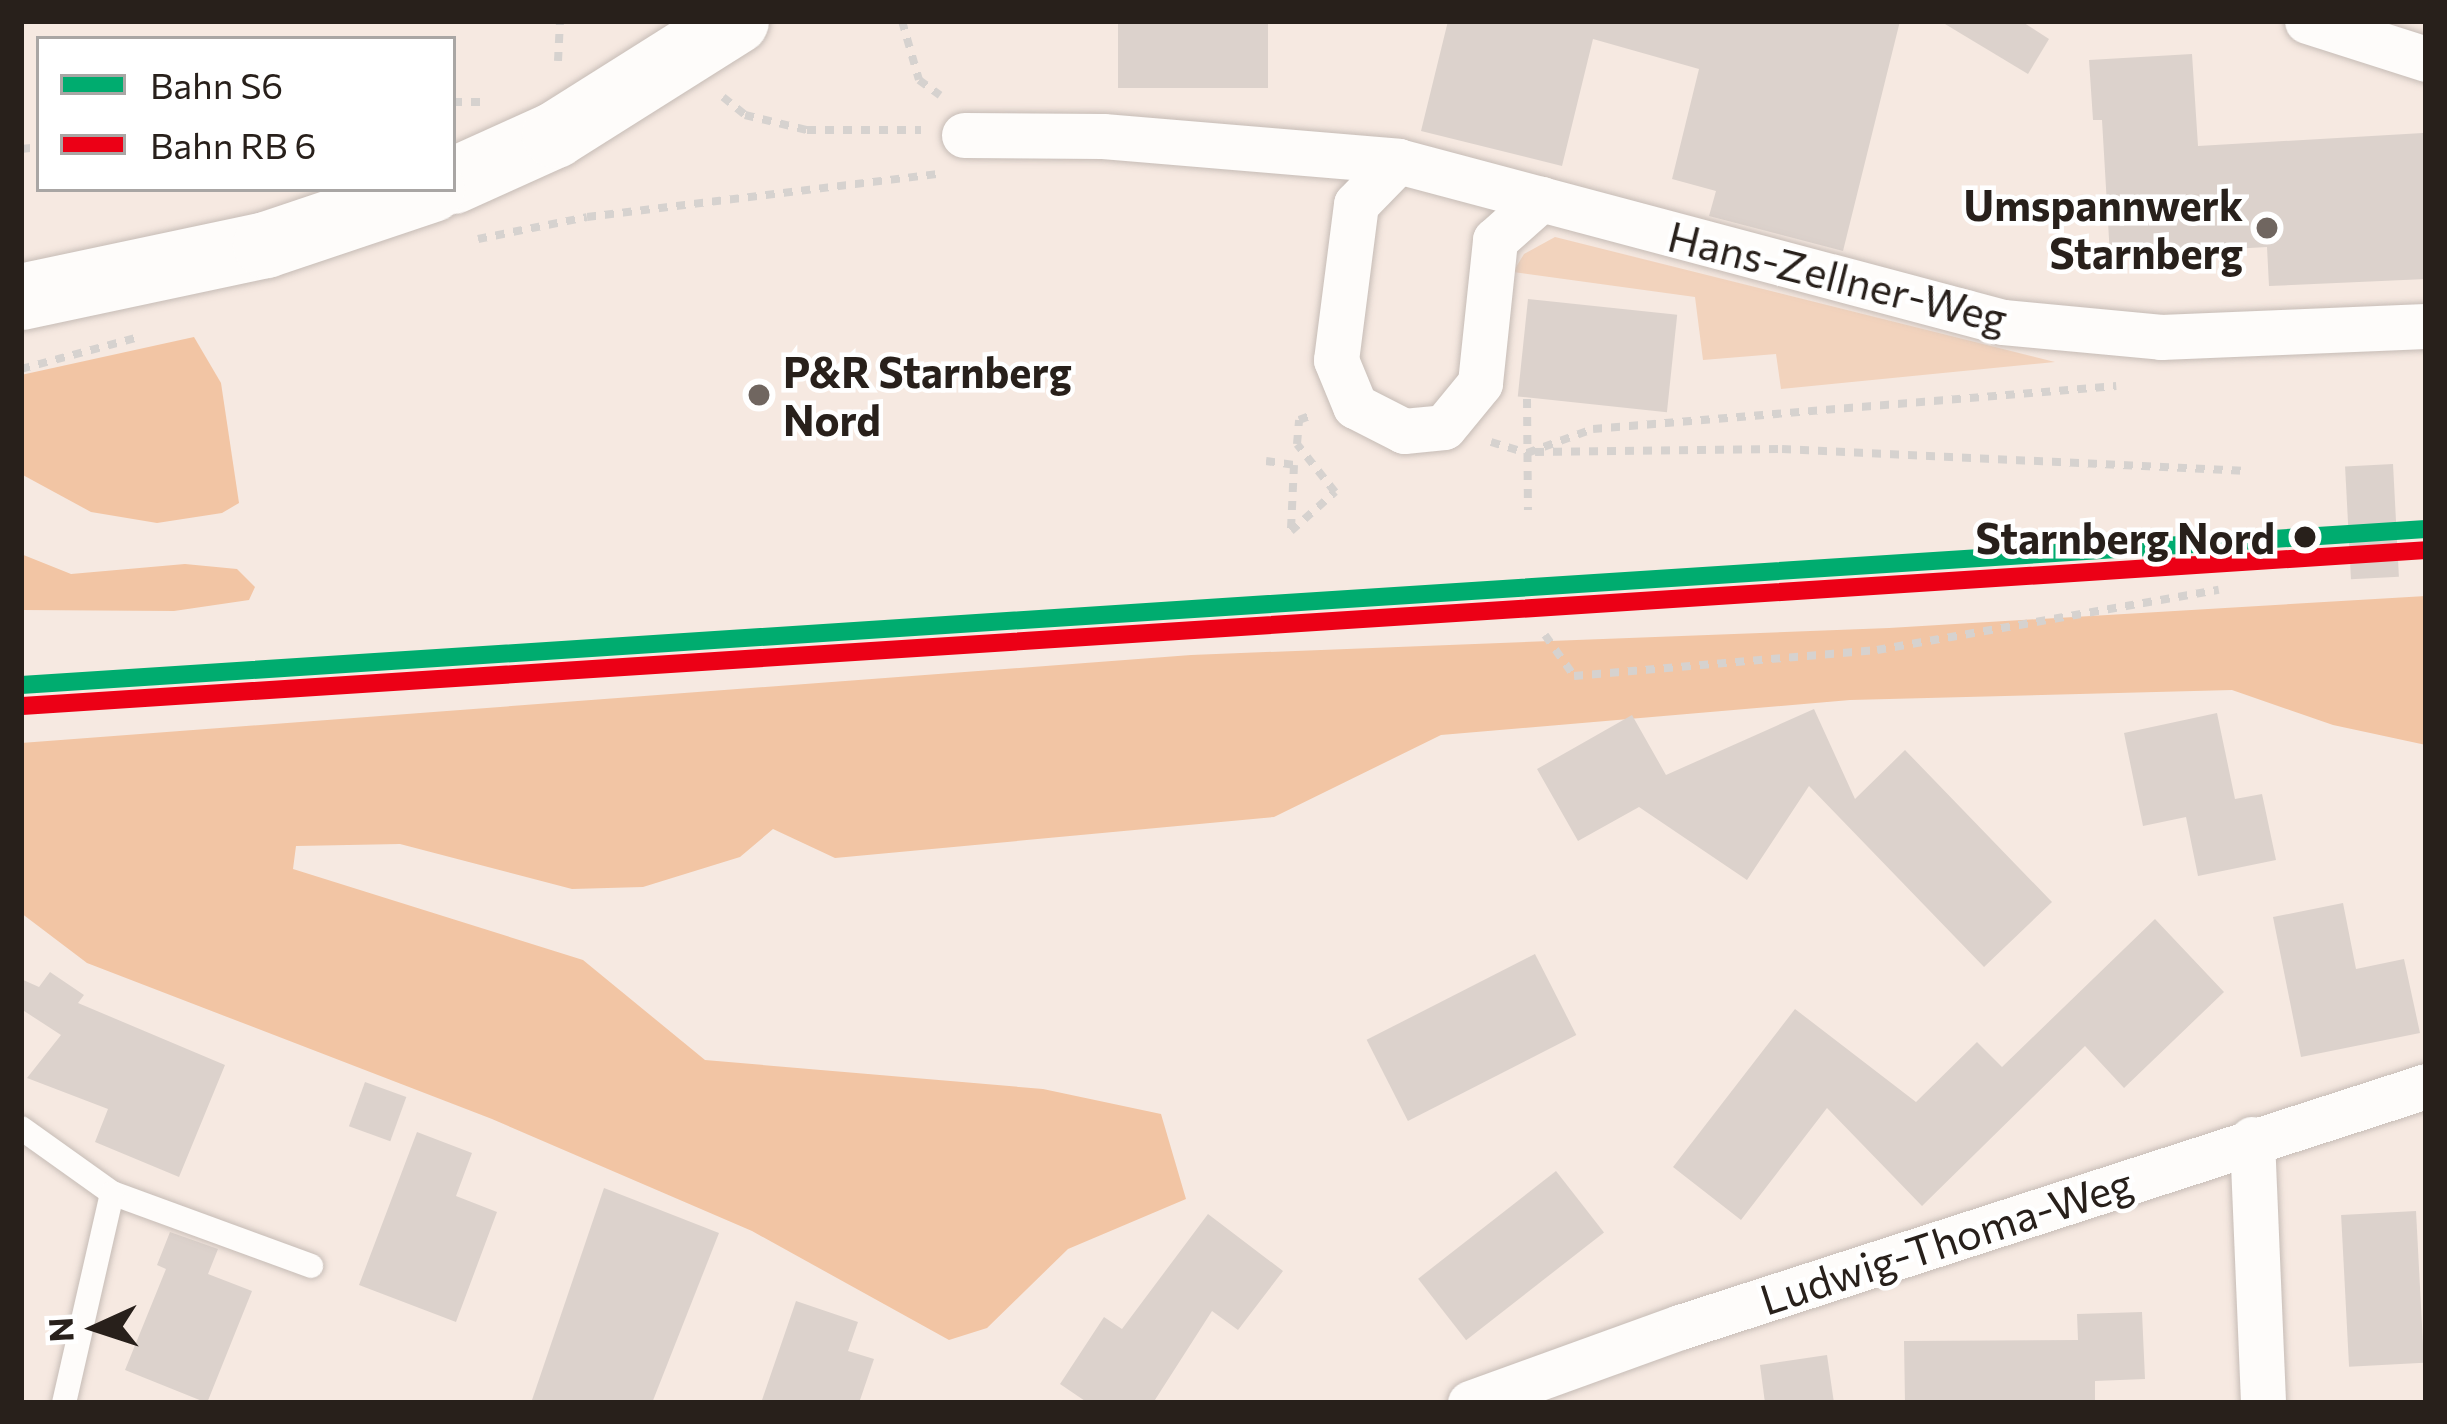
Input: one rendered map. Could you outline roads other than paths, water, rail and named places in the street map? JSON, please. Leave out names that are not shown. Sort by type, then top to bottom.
[{"type":"main road","points":[[21,297],[448,205],[736,21]]},
{"type":"street","points":[[2307,21],[2426,59]]},
{"type":"street","name":"Hans-Zellner-Weg","points":[[964,135],[1124,137],[1398,161],[2003,322],[2161,337],[2426,326]]},
{"type":"street","points":[[1398,161],[1356,204],[1336,360],[1355,406],[1404,430],[1444,427],[1480,383],[1496,240],[1541,200]]},
{"type":"street","name":"Ludwig-Thoma-Weg","points":[[1471,1403],[2252,1139],[2426,1086]]},
{"type":"street","points":[[2252,1139],[2263,1403]]},
{"type":"lane","points":[[21,1128],[112,1193],[311,1266]]},
{"type":"lane","points":[[64,1403],[112,1193]]},
{"type":"rail line","name":"S6","points":[[21,685],[2426,529]]},
{"type":"place","name":"Umspannwerk Starnberg","points":[[2267,228]]},
{"type":"place","name":"P&R Starnberg Nord","points":[[759,395]]},
{"type":"place","name":"Starnberg Nord","points":[[2305,537]]}]
